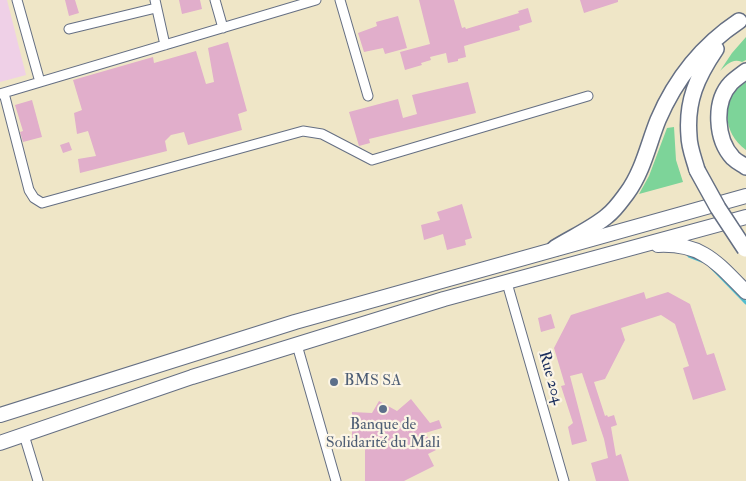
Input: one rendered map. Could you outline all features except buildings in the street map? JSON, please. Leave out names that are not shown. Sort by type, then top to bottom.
[{"type":"highway","points":[[742,17],[716,48],[702,70],[690,106],[688,137],[697,170],[718,208],[746,250]]},
{"type":"highway","points":[[555,248],[607,217],[620,202],[628,192],[643,164],[658,120],[680,79],[706,47],[742,17]]},
{"type":"highway","points":[[746,71],[730,84],[719,106],[718,122],[723,144],[734,159],[746,167]]},
{"type":"main road","points":[[0,415],[295,322],[746,196]]},
{"type":"main road","points":[[0,443],[192,377],[444,299],[746,217]]},
{"type":"main road","points":[[638,246],[673,244],[693,248],[707,255],[746,292]]},
{"type":"street","points":[[17,0],[40,82]]},
{"type":"street","points":[[215,0],[223,28]]},
{"type":"street","points":[[316,0],[2,93],[29,190],[34,198],[42,203],[303,130],[322,134],[372,160],[588,96]]},
{"type":"street","points":[[340,0],[368,96]]},
{"type":"street","points":[[70,28],[155,4],[165,45]]},
{"type":"street","name":"Rue 204","points":[[507,283],[564,481]]},
{"type":"street","points":[[297,345],[336,481]]},
{"type":"street","points":[[24,435],[38,481]]},
{"type":"shaded area","points":[[0,0],[7,0],[26,75],[0,82]]},
{"type":"green space","points":[[746,37],[746,60],[727,64],[720,71],[732,53]]},
{"type":"green space","points":[[746,82],[746,150],[732,134],[727,116],[728,106],[732,97]]},
{"type":"green space","points":[[674,127],[676,160],[683,182],[639,194],[649,176],[667,128]]},
{"type":"waterway","points":[[689,256],[702,261]]},
{"type":"waterway","points":[[708,264],[746,303]]},
{"type":"place","name":"BMS SA","points":[[334,382]]},
{"type":"place","name":"Banque de Solidarité du Mali","points":[[383,409]]}]
